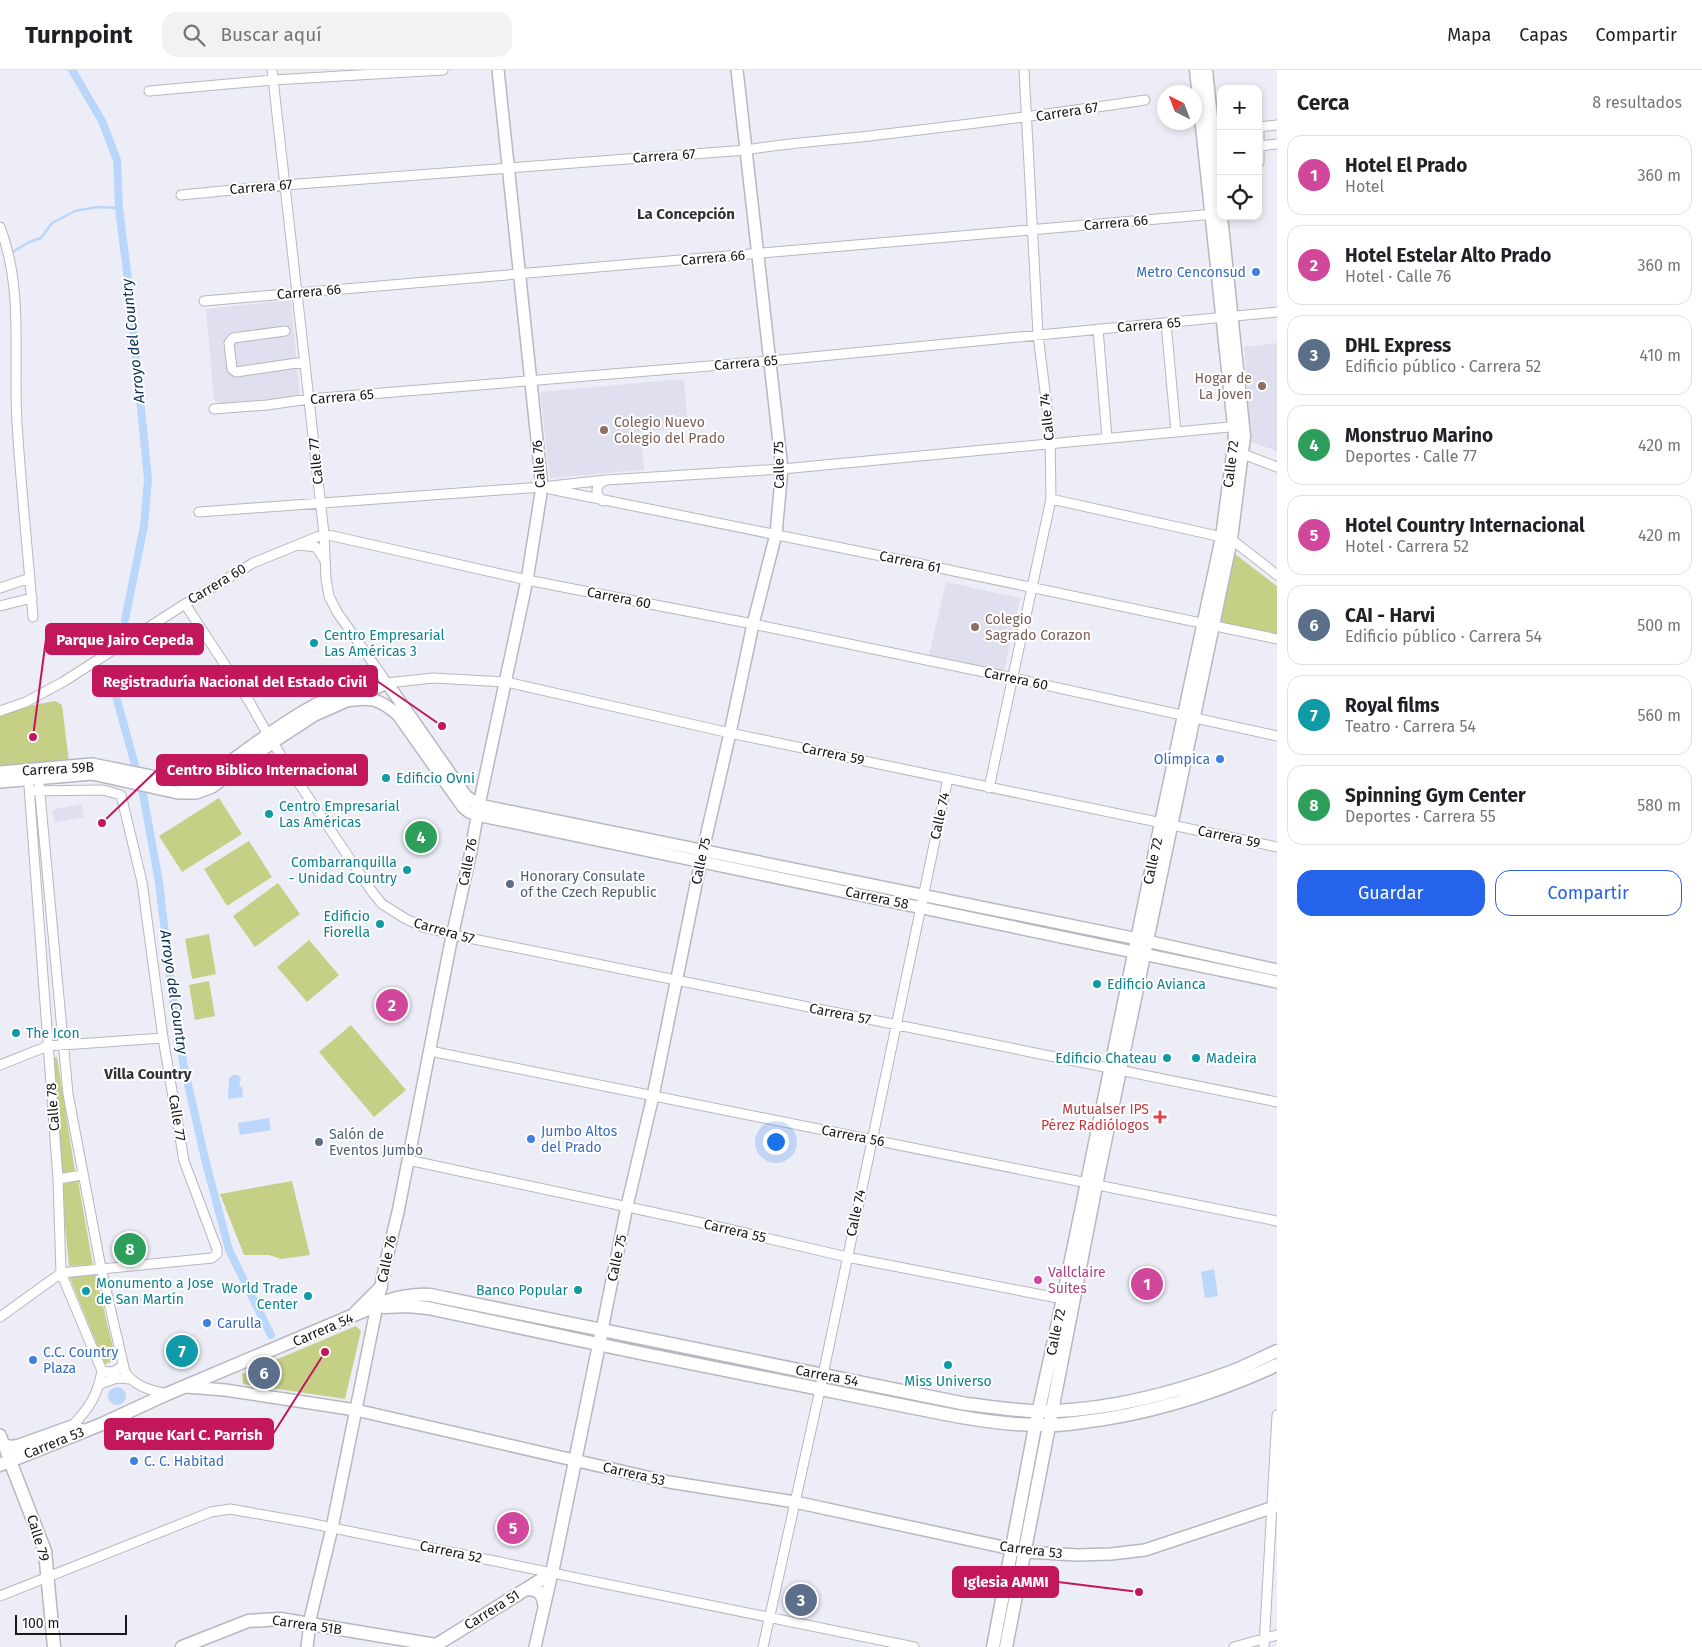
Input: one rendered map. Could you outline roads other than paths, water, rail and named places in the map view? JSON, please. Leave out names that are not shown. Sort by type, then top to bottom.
[{"type":"main road","name":"Calle 72","points":[[1196,70],[1217,207]]},
{"type":"main road","name":"Calle 72","points":[[1206,70],[1217,132]]},
{"type":"main road","name":"Calle 72","points":[[1045,1411],[1165,824],[1226,538],[1238,452],[1239,426],[1219,220]]},
{"type":"main road","name":"Calle 72","points":[[1006,1647],[1026,1552],[1045,1411],[1063,1299],[1091,1184]]},
{"type":"main road","points":[[348,1319],[381,1287]]},
{"type":"main road","name":"Carrera 54","points":[[186,1387],[399,1297],[414,1294],[430,1294],[502,1308],[937,1399],[966,1404],[1045,1411],[1137,1406],[1187,1400],[1277,1352]]},
{"type":"main road","name":"Carrera 54","points":[[376,1307],[407,1306],[428,1308],[964,1418],[1043,1425],[1096,1421],[1137,1406]]},
{"type":"main road","points":[[500,1323],[502,1308]]},
{"type":"main road","name":"Calle 75","points":[[552,1573],[602,1330]]},
{"type":"main road","points":[[718,1369],[720,1354]]},
{"type":"main road","name":"Carrera 54","points":[[1231,1378],[1277,1365]]},
{"type":"main road","name":"Carrera 53","points":[[5,1463],[186,1387]]},
{"type":"main road","points":[[935,1412],[937,1399]]},
{"type":"main road","name":"Calle 72","points":[[993,1647],[1013,1549],[1043,1425]]},
{"type":"main road","points":[[2,1440],[10,1447],[18,1446],[71,1427],[85,1430]]},
{"type":"main road","points":[[60,1441],[71,1427]]},
{"type":"main road","name":"Calle 79","points":[[5,1463],[45,1551],[54,1647]]},
{"type":"main road","name":"Carrera 51","points":[[434,1646],[552,1573]]},
{"type":"main road","points":[[526,1589],[537,1590],[544,1598],[544,1604]]},
{"type":"main road","name":"Carrera 51B","points":[[182,1647],[248,1620],[280,1619],[411,1644],[434,1646]]},
{"type":"street","name":"Calle 77","points":[[272,70],[324,534],[324,559],[329,596],[337,612],[466,796],[478,810]]},
{"type":"street","points":[[149,91],[273,80],[443,70]]},
{"type":"street","name":"Calle 76","points":[[307,1647],[310,1624],[332,1528],[478,810],[527,580],[542,487],[498,70]]},
{"type":"street","name":"Calle 75","points":[[602,1330],[627,1206],[653,1096],[700,862],[753,624],[776,534],[782,469],[737,70]]},
{"type":"street","name":"Calle 74","points":[[989,788],[1052,499],[1050,444],[1038,334],[1025,118],[1024,70]]},
{"type":"street","name":"Carrera 67","points":[[182,195],[285,185],[746,150],[790,143],[872,136],[1025,118],[1145,100]]},
{"type":"street","points":[[1262,127],[1277,125]]},
{"type":"street","points":[[1262,146],[1277,144]]},
{"type":"street","name":"Carrera 66","points":[[204,301],[1217,214]]},
{"type":"street","points":[[0,227],[13,268],[15,288],[17,422],[33,617]]},
{"type":"street","name":"Carrera 65","points":[[214,409],[267,405],[309,399],[770,362],[1038,334],[1277,312]]},
{"type":"street","points":[[1166,323],[1176,432]]},
{"type":"street","points":[[1098,329],[1107,438]]},
{"type":"street","points":[[284,330],[232,338],[229,343],[232,369],[236,372],[304,362]]},
{"type":"street","points":[[199,512],[542,487],[606,480],[782,469],[1239,426]]},
{"type":"street","points":[[1238,452],[1277,467]]},
{"type":"street","points":[[603,500],[598,496],[596,489],[599,483],[606,480]]},
{"type":"street","name":"Carrera 61","points":[[542,487],[1277,639]]},
{"type":"street","points":[[1052,499],[1226,538],[1277,575]]},
{"type":"street","name":"Carrera 60","points":[[0,711],[26,702],[63,682],[253,563],[324,534],[527,580],[753,624],[1013,678],[1188,718],[1277,736]]},
{"type":"street","points":[[292,546],[302,545],[316,548],[324,559]]},
{"type":"street","points":[[0,588],[30,578]]},
{"type":"street","points":[[0,606],[32,598]]},
{"type":"street","name":"Carrera 57","points":[[185,604],[250,703],[270,739],[364,881],[382,904],[423,927],[453,935],[1277,1102]]},
{"type":"street","name":"Carrera 59","points":[[387,683],[433,678],[506,682],[730,733],[1277,847]]},
{"type":"street","name":"Carrera 59B","points":[[0,782],[34,780],[92,764],[151,782],[196,782],[315,715],[387,683]]},
{"type":"street","name":"Carrera 59B","points":[[270,739],[314,705],[338,693],[368,685],[387,683]]},
{"type":"street","points":[[346,701],[363,698],[376,700],[386,705],[398,715],[463,807],[478,810]]},
{"type":"street","name":"Carrera 59B","points":[[0,772],[34,780]]},
{"type":"street","name":"Calle 74","points":[[763,1647],[820,1389],[948,778]]},
{"type":"street","name":"Calle 77","points":[[34,780],[103,790],[121,795],[142,882],[163,1038],[184,1161],[217,1249],[217,1254],[212,1258],[101,1268]]},
{"type":"street","name":"Calle 78","points":[[34,780],[68,1094],[82,1175],[122,1365],[130,1379]]},
{"type":"street","name":"Calle 78","points":[[34,780],[48,1046],[58,1179],[61,1273],[102,1371]]},
{"type":"street","name":"Carrera 58","points":[[478,810],[577,830],[703,850],[922,901],[1022,928],[1277,970]]},
{"type":"street","name":"Carrera 58","points":[[577,830],[700,862],[922,901],[1025,916],[1277,982]]},
{"type":"street","points":[[1022,928],[1025,916]]},
{"type":"street","points":[[0,1065],[48,1046],[163,1038]]},
{"type":"street","name":"Carrera 56","points":[[430,1051],[1277,1221]]},
{"type":"street","name":"Carrera 55","points":[[408,1160],[627,1206],[847,1257],[1063,1299]]},
{"type":"street","points":[[58,1179],[82,1175]]},
{"type":"street","points":[[0,1317],[61,1273],[101,1268]]},
{"type":"street","points":[[71,1427],[92,1402],[100,1384],[102,1371],[116,1371],[122,1365]]},
{"type":"street","points":[[100,1384],[117,1378],[130,1379],[147,1389],[168,1394]]},
{"type":"street","name":"Carrera 53","points":[[186,1387],[225,1390],[356,1410],[669,1482],[795,1502],[1026,1552],[1078,1555],[1146,1550],[1275,1506]]},
{"type":"street","points":[[1265,1642],[1275,1506],[1277,1415]]},
{"type":"street","name":"Calle 79","points":[[2,1440],[5,1463]]},
{"type":"street","name":"Carrera 52","points":[[0,1596],[211,1512],[230,1509],[332,1528],[914,1647]]},
{"type":"street","name":"Calle 75","points":[[535,1647],[552,1573]]},
{"type":"street","points":[[1234,1647],[1265,1642],[1277,1635]]},
{"type":"water","points":[[427,824],[434,835],[427,846],[422,850],[414,852],[405,840]]},
{"type":"water","points":[[233,1075],[238,1075],[241,1079],[239,1086],[242,1087],[243,1097],[228,1099],[229,1078]]},
{"type":"water","points":[[269,1118],[271,1130],[240,1135],[238,1123]]},
{"type":"water","points":[[1214,1269],[1218,1296],[1205,1298],[1201,1272]]},
{"type":"water","points":[[113,1387],[121,1387],[126,1392],[124,1403],[113,1405],[108,1400],[108,1392]]},
{"type":"waterway","name":"Arroyo del Country","points":[[72,70],[102,121],[117,160],[119,208],[148,479],[144,526],[125,620]]},
{"type":"waterway","points":[[11,253],[29,242],[41,238],[52,223],[75,211],[97,207],[119,208]]},
{"type":"waterway","name":"Arroyo del Country","points":[[112,669],[114,689],[143,794],[159,882],[172,994],[184,1067],[205,1159],[229,1250],[271,1335]]},
{"type":"place","name":"Metro Cenconsud","points":[[1256,272]]},
{"type":"place","name":"Hogar de La Joven","points":[[1262,386]]},
{"type":"place","name":"Colegio Nuevo Colegio del Prado","points":[[604,430]]},
{"type":"place","name":"Colegio Sagrado Corazon","points":[[975,627]]},
{"type":"place","name":"Centro Empresarial Las Américas 3","points":[[314,643]]},
{"type":"place","name":"Registraduría Nacional del Estado Civil","points":[[442,726]]},
{"type":"place","name":"Parque Jairo Cepeda","points":[[33,737]]},
{"type":"place","name":"Olímpica","points":[[1220,759]]},
{"type":"place","name":"Edificio Ovni","points":[[386,778]]},
{"type":"place","name":"Centro Empresarial Las Américas","points":[[269,814]]},
{"type":"place","name":"Centro Biblico Internacional","points":[[102,823]]},
{"type":"place","name":"Monstruo Marino","points":[[421,837]]},
{"type":"place","name":"Combarranquilla - Unidad Country","points":[[407,870]]},
{"type":"place","name":"Honorary Consulate of the Czech Republic","points":[[510,884]]},
{"type":"place","name":"Edificio Fiorella","points":[[380,924]]},
{"type":"place","name":"Edificio Avianca","points":[[1097,984]]},
{"type":"place","name":"Hotel Estelar Alto Prado","points":[[392,1005]]},
{"type":"place","name":"The Icon","points":[[16,1033]]},
{"type":"place","name":"Edificio Chateau","points":[[1167,1058]]},
{"type":"place","name":"Madeira","points":[[1196,1058]]},
{"type":"place","name":"Mutualser IPS Pérez Radiólogos","points":[[1160,1117]]},
{"type":"place","name":"Jumbo Altos del Prado","points":[[531,1139]]},
{"type":"place","name":"Salón de Eventos Jumbo","points":[[319,1142]]},
{"type":"place","name":"Spinning Gym Center","points":[[130,1249]]},
{"type":"place","name":"Vallclaire Suites","points":[[1038,1280]]},
{"type":"place","name":"Hotel El Prado","points":[[1147,1284]]},
{"type":"place","name":"Banco Popular","points":[[578,1290]]},
{"type":"place","name":"Monumento a Jose de San Martín","points":[[86,1291]]},
{"type":"place","name":"World Trade Center","points":[[308,1296]]},
{"type":"place","name":"Carulla","points":[[207,1323]]},
{"type":"place","name":"Royal films","points":[[182,1351]]},
{"type":"place","name":"Parque Karl C. Parrish","points":[[325,1352]]},
{"type":"place","name":"C.C. Country Plaza","points":[[33,1360]]},
{"type":"place","name":"Miss Universo","points":[[948,1365]]},
{"type":"place","name":"CAI - Harvi","points":[[264,1373]]},
{"type":"place","name":"C. C. Habitad","points":[[134,1461]]},
{"type":"place","name":"Hotel Country Internacional","points":[[513,1528]]},
{"type":"place","name":"Iglesia AMMI","points":[[1139,1592]]},
{"type":"place","name":"DHL Express","points":[[801,1600]]},
{"type":"district","name":"La Concepción","points":[[686,214]]},
{"type":"district","name":"Villa Country","points":[[148,1074]]}]
